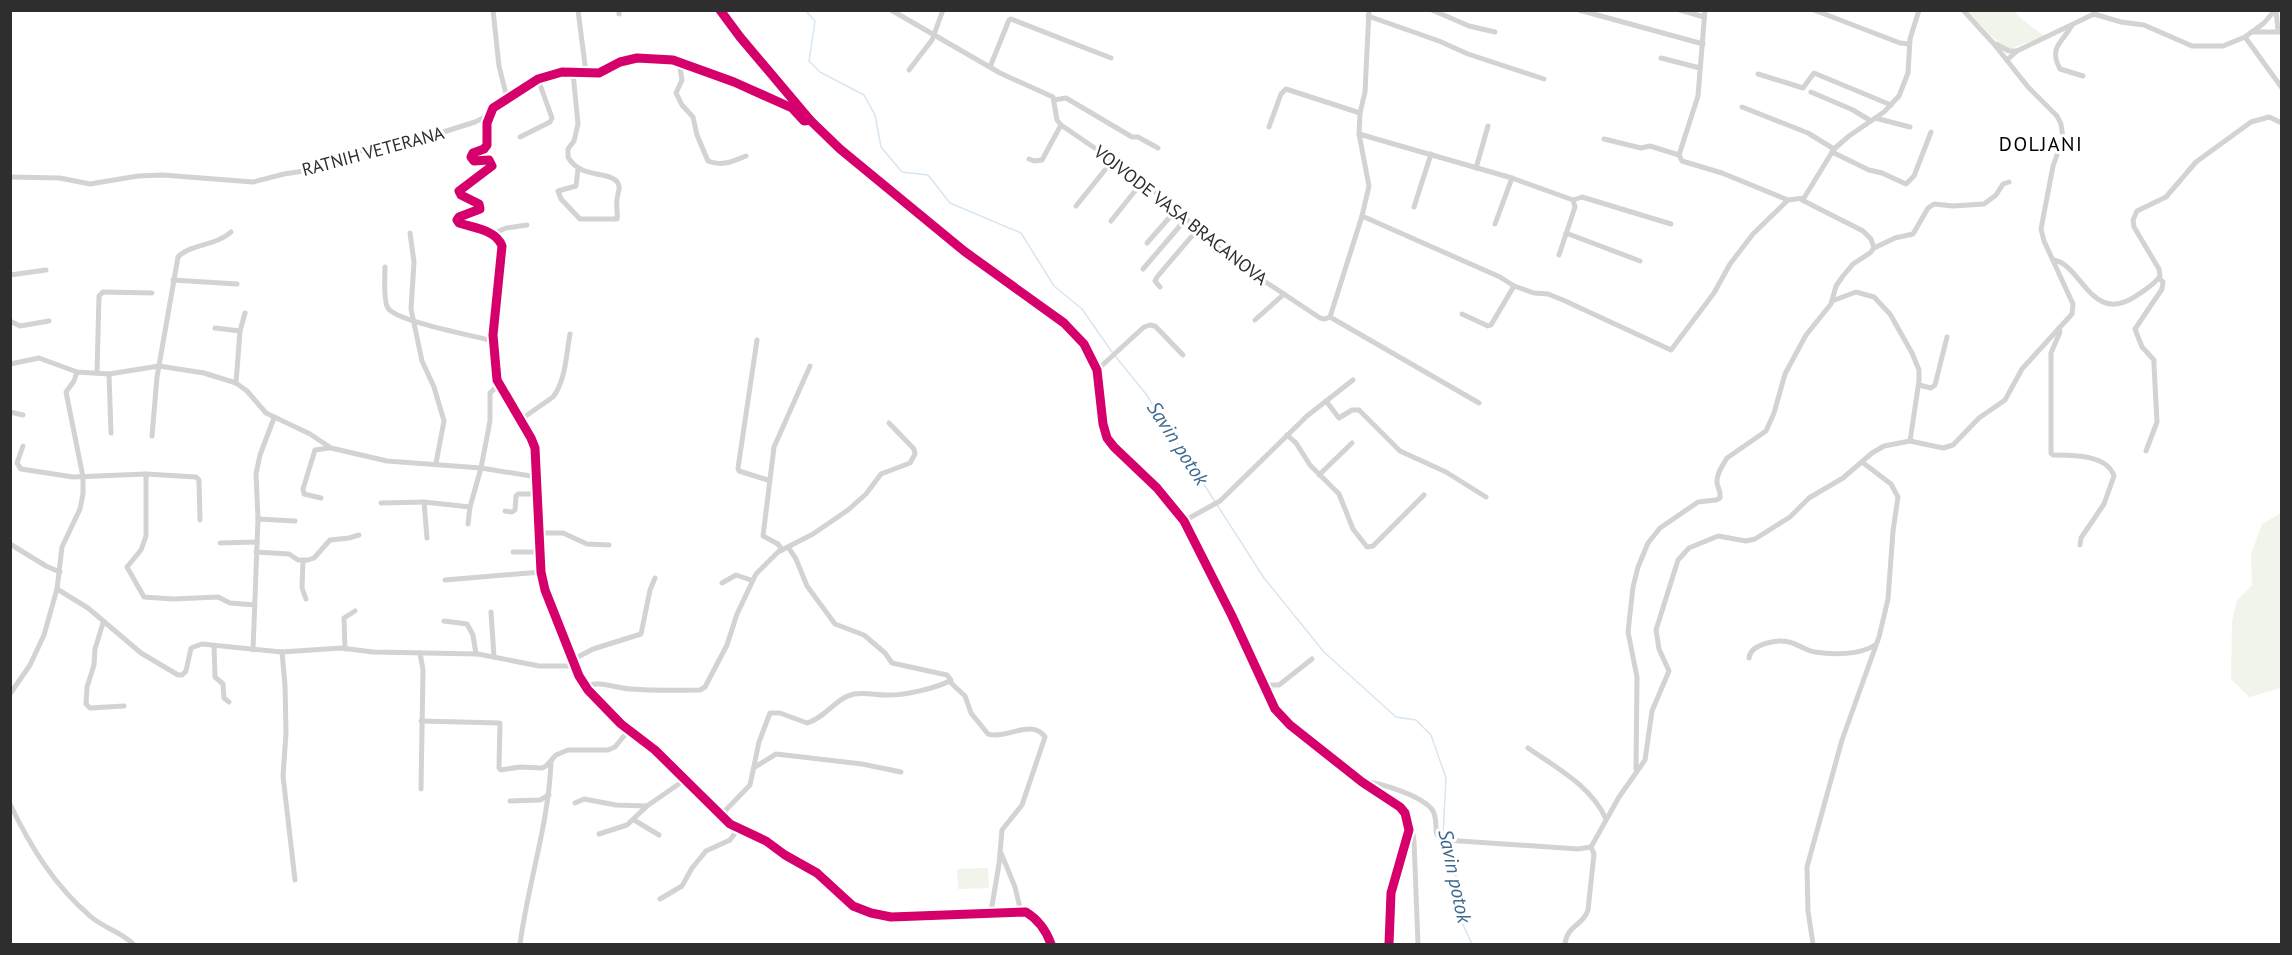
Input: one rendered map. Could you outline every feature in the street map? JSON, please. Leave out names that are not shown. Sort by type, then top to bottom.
[{"type":"street","points":[[493,10],[499,66],[507,98]]},
{"type":"street","points":[[578,10],[586,73]]},
{"type":"street","points":[[720,10],[810,120],[840,149],[964,251],[1071,328],[1088,350],[1096,370],[1107,438],[1113,447],[1157,488],[1184,521],[1232,615],[1263,685],[1282,718],[1362,782],[1403,810],[1407,817],[1409,831],[1391,893],[1389,945]]},
{"type":"street","points":[[891,10],[990,67],[1054,100],[1066,98],[1132,137],[1138,137],[1158,148]]},
{"type":"street","points":[[909,70],[933,35],[943,10]]},
{"type":"street","points":[[1432,10],[1469,26],[1495,32]]},
{"type":"street","points":[[1579,10],[1703,44]]},
{"type":"street","points":[[1680,10],[1705,14],[1698,96],[1679,155],[1682,161],[1722,173],[1788,201],[1802,200],[1863,231],[1871,239],[1874,248]]},
{"type":"street","points":[[1814,10],[1870,32],[1909,44]]},
{"type":"street","points":[[1802,200],[1833,151],[1899,96],[1910,66],[1909,44],[1918,10]]},
{"type":"street","points":[[1362,782],[1401,791],[1427,804],[1434,813],[1436,832],[1443,839],[1583,849],[1591,847],[1636,770],[1645,760],[1652,711],[1668,674],[1668,665],[1659,649],[1656,630],[1658,618],[1682,555],[1696,544],[1718,536],[1746,541],[1755,539],[1790,517],[1809,498],[1843,478],[1872,453],[1884,446],[1910,441],[1943,448],[1953,445],[1979,417],[2005,400],[2022,369],[2071,316],[2073,304],[2044,241],[2042,222],[2053,166],[2063,138],[2062,129],[2057,116],[2028,87],[1963,10]]},
{"type":"street","points":[[2007,60],[2017,51],[2090,15],[2144,25],[2182,43],[2203,47],[2223,46],[2245,37],[2276,10]]},
{"type":"street","points":[[2252,32],[2280,31],[2276,10]]},
{"type":"street","points":[[1330,317],[1362,216],[1369,181],[1359,134],[1360,113],[1365,92],[1369,13],[1468,54],[1544,80]]},
{"type":"street","points":[[990,67],[1011,19],[1112,58]]},
{"type":"street","points":[[2072,24],[2056,47],[2057,63],[2060,69],[2083,76]]},
{"type":"street","points":[[2245,37],[2282,88]]},
{"type":"street","points":[[1994,44],[2009,51],[2017,51]]},
{"type":"street","name":"RATNIH VETERANA","points":[[10,177],[60,178],[90,183],[163,175],[253,182],[310,170],[360,151],[421,139],[475,122],[490,115],[493,108],[538,79],[562,72],[599,73],[620,62],[637,58],[666,58],[679,62],[734,82],[792,108],[804,121],[810,120]]},
{"type":"street","points":[[1661,58],[1700,68]]},
{"type":"street","points":[[679,62],[682,80],[676,93],[682,105],[693,117],[697,135],[708,161],[721,164],[746,156]]},
{"type":"street","points":[[573,73],[578,123],[574,141],[567,148],[567,154],[571,163],[578,169],[616,180],[619,188],[617,219],[580,219],[566,205],[558,191],[576,186],[578,169]]},
{"type":"street","points":[[1758,74],[1803,88],[1814,73],[1891,105]]},
{"type":"street","points":[[520,137],[550,122],[552,118],[538,79]]},
{"type":"street","points":[[1269,127],[1281,94],[1286,89],[1360,113]]},
{"type":"street","points":[[1811,92],[1873,119],[1910,127]]},
{"type":"street","points":[[1029,159],[1042,160],[1061,125],[1057,120],[1054,100]]},
{"type":"street","points":[[1742,107],[1808,133],[1833,151],[1875,172],[1906,184],[1914,176],[1931,132]]},
{"type":"street","points":[[490,115],[487,123],[487,145],[484,149],[473,153],[471,157],[474,161],[490,161],[492,166],[459,190],[460,194],[479,204],[480,209],[459,217],[457,220],[459,223],[492,234],[500,241],[502,249],[493,341],[495,375],[534,443],[541,572],[545,590],[573,663],[585,686],[628,731],[655,750],[686,779],[720,816],[738,830],[766,841],[817,873],[853,906],[891,917],[1021,912],[1034,917],[1046,930],[1051,945]]},
{"type":"street","points":[[2146,451],[2157,422],[2154,360],[2142,347],[2135,329],[2162,289],[2163,282],[2134,227],[2133,220],[2137,211],[2166,197],[2196,162],[2251,122],[2269,117],[2282,123]]},
{"type":"street","name":"VOJVODE VASA BRACANOVA","points":[[1061,125],[1143,181],[1234,261],[1322,319],[1330,317],[1479,403]]},
{"type":"street","points":[[1476,168],[1488,126]]},
{"type":"street","points":[[1359,134],[1512,178],[1573,200],[1582,197],[1671,224]]},
{"type":"street","points":[[1604,139],[1641,148],[1650,146],[1679,155]]},
{"type":"street","points":[[1414,207],[1431,154]]},
{"type":"street","points":[[1076,206],[1113,160]]},
{"type":"street","points":[[1495,224],[1512,178]]},
{"type":"street","points":[[1111,220],[1143,181]]},
{"type":"street","points":[[1636,770],[1637,678],[1628,641],[1628,622],[1633,587],[1643,554],[1653,536],[1671,520],[1698,502],[1720,498],[1721,492],[1717,482],[1727,458],[1766,431],[1774,413],[1785,374],[1796,352],[1809,330],[1832,301],[1836,286],[1853,264],[1870,254],[1874,248],[1891,239],[1913,234],[1928,208],[1934,204],[1953,206],[1984,204],[1996,195],[2003,184],[2009,182]]},
{"type":"street","points":[[1559,255],[1575,207],[1573,200]]},
{"type":"street","points":[[1362,216],[1500,277],[1514,286],[1563,300],[1671,350],[1722,280],[1742,247],[1788,201]]},
{"type":"street","points":[[1147,243],[1176,210]]},
{"type":"street","points":[[1143,269],[1185,220]]},
{"type":"street","points":[[492,234],[506,228],[527,225]]},
{"type":"street","points":[[1160,287],[1155,281],[1157,277],[1197,230]]},
{"type":"street","points":[[152,436],[159,366],[178,257],[181,253],[215,243],[231,232]]},
{"type":"street","points":[[410,233],[414,262],[411,309],[422,361],[443,415],[436,463]]},
{"type":"street","points":[[1566,234],[1640,261]]},
{"type":"street","points":[[2053,260],[2061,262],[2096,296],[2115,305],[2135,297],[2159,278]]},
{"type":"street","points":[[385,267],[388,308],[401,317],[493,341]]},
{"type":"street","points":[[10,275],[46,270]]},
{"type":"street","points":[[173,280],[237,285]]},
{"type":"street","points":[[1462,314],[1488,326],[1491,325],[1514,286]]},
{"type":"street","points":[[97,373],[99,296],[103,292],[152,293]]},
{"type":"street","points":[[1832,301],[1860,292],[1874,297],[1884,305],[1912,353],[1919,370],[1919,385],[1910,441]]},
{"type":"street","points":[[1255,320],[1284,294]]},
{"type":"street","points":[[236,383],[240,331],[245,313]]},
{"type":"street","points":[[10,321],[20,326],[49,321]]},
{"type":"street","points":[[1096,370],[1144,327],[1150,325],[1155,326],[1183,355]]},
{"type":"street","points":[[2060,327],[2051,353],[2050,453],[2053,455],[2083,455],[2110,468],[2114,476],[2104,504],[2081,538],[2080,545]]},
{"type":"street","points":[[215,328],[240,331]]},
{"type":"street","points":[[520,420],[554,397],[560,388],[570,334]]},
{"type":"street","points":[[1919,385],[1931,388],[1935,385],[1947,337]]},
{"type":"street","points":[[757,340],[738,468],[739,471],[768,480]]},
{"type":"street","points":[[10,364],[39,358],[77,372],[109,374],[159,366],[204,373],[236,383],[247,391],[266,413],[310,434],[331,448]]},
{"type":"street","points":[[810,366],[774,447],[768,480],[769,495],[763,536],[785,548],[796,559],[807,586],[835,624],[864,635],[885,653],[892,663],[947,675],[951,679],[950,682],[965,696],[970,711],[988,734],[998,736],[1032,729],[1038,730],[1045,737],[1022,805],[1002,830],[991,912]]},
{"type":"street","points":[[10,694],[30,665],[44,635],[57,589],[62,548],[80,509],[83,477],[66,395],[66,390],[74,381],[77,372]]},
{"type":"street","points":[[109,374],[111,433]]},
{"type":"street","points":[[1184,521],[1220,501],[1287,435],[1353,380]]},
{"type":"street","points":[[468,524],[490,422],[489,393],[494,389],[501,389]]},
{"type":"street","points":[[1326,401],[1339,418],[1352,410],[1359,410],[1400,451],[1446,472],[1486,497]]},
{"type":"street","points":[[10,412],[23,415]]},
{"type":"street","points":[[253,650],[258,519],[256,474],[260,455],[274,418]]},
{"type":"street","points":[[585,686],[597,683],[630,689],[702,689],[708,684],[727,645],[751,580],[785,548],[813,534],[848,510],[866,494],[881,474],[909,464],[915,454],[914,449],[889,423]]},
{"type":"street","points":[[1287,435],[1319,475],[1339,494],[1356,534],[1369,548],[1424,495]]},
{"type":"street","points":[[1319,475],[1352,443]]},
{"type":"street","points":[[23,446],[17,463],[21,469],[83,477],[146,474],[198,478],[200,520]]},
{"type":"street","points":[[321,498],[304,494],[303,489],[315,450],[331,448],[408,464],[436,463],[537,477]]},
{"type":"street","points":[[1813,945],[1808,911],[1807,867],[1842,740],[1876,644],[1888,599],[1898,497],[1891,484],[1862,462]]},
{"type":"street","points":[[146,474],[146,536],[141,550],[127,567],[144,597],[173,599],[218,597],[230,603],[255,605]]},
{"type":"street","points":[[505,511],[515,510],[518,494],[538,494]]},
{"type":"street","points":[[381,503],[424,502],[470,507]]},
{"type":"street","points":[[424,502],[427,538]]},
{"type":"street","points":[[258,519],[295,521]]},
{"type":"street","points":[[540,533],[563,532],[587,544],[609,545]]},
{"type":"street","points":[[256,552],[289,554],[303,561],[314,558],[330,540],[359,535]]},
{"type":"street","points":[[220,543],[256,542]]},
{"type":"street","points":[[10,544],[60,572]]},
{"type":"street","points":[[513,552],[540,552]]},
{"type":"street","points":[[303,561],[302,588],[306,599]]},
{"type":"street","points":[[445,579],[541,572]]},
{"type":"street","points":[[722,583],[736,575],[751,580]]},
{"type":"street","points":[[57,589],[88,608],[141,653],[178,675],[182,675],[186,671],[193,646],[202,644],[282,652],[345,648],[373,652],[476,654],[539,666],[573,663],[593,649],[640,634],[655,578]]},
{"type":"street","points":[[345,648],[344,618],[355,610]]},
{"type":"street","points":[[491,612],[494,657]]},
{"type":"street","points":[[444,621],[467,624],[473,635],[476,654]]},
{"type":"street","points":[[104,623],[95,649],[86,704],[90,708],[124,705]]},
{"type":"street","points":[[1749,658],[1750,653],[1761,645],[1783,641],[1814,652],[1859,653],[1876,644]]},
{"type":"street","points":[[214,646],[216,677],[223,684],[224,698],[229,702]]},
{"type":"street","points":[[282,652],[286,733],[283,776],[295,880]]},
{"type":"street","points":[[420,653],[423,670],[421,789]]},
{"type":"street","points":[[1263,685],[1279,685],[1312,659]]},
{"type":"street","points":[[720,816],[750,785],[759,742],[770,713],[780,713],[807,723],[829,711],[838,700],[856,693],[899,695],[950,682]]},
{"type":"street","points":[[421,722],[500,723],[500,769],[542,768],[562,751],[612,749],[628,731]]},
{"type":"street","points":[[1528,748],[1566,774],[1595,798],[1606,819]]},
{"type":"street","points":[[755,767],[776,754],[862,764],[901,772]]},
{"type":"street","points":[[520,945],[540,833],[550,793],[551,761]]},
{"type":"street","points":[[599,834],[627,825],[647,806],[686,779]]},
{"type":"street","points":[[510,801],[540,800],[550,793]]},
{"type":"street","points":[[574,803],[584,799],[616,806],[647,806]]},
{"type":"street","points":[[10,804],[36,855],[57,882],[92,917],[103,926],[128,939],[133,945]]},
{"type":"street","points":[[634,820],[659,835]]},
{"type":"street","points":[[660,899],[682,886],[692,868],[706,851],[730,840],[738,830]]},
{"type":"street","points":[[1409,831],[1413,834],[1414,841],[1418,945]]},
{"type":"street","points":[[1565,945],[1567,934],[1586,916],[1588,910],[1594,854],[1591,847]]},
{"type":"street","points":[[1000,852],[1015,887],[1021,912]]},
{"type":"shaded area","points":[[1967,11],[2014,11],[2044,36],[2010,49],[1994,39]]},
{"type":"shaded area","points":[[2281,513],[2281,688],[2249,697],[2231,679],[2232,622],[2237,600],[2252,585],[2251,555],[2262,524]]},
{"type":"shaded area","points":[[988,868],[989,888],[958,889],[957,869]]},
{"type":"waterway","name":"Savin potok","points":[[805,10],[815,21],[809,61],[820,72],[864,95],[875,115],[881,147],[902,172],[928,175],[950,203],[1021,233],[1054,286],[1082,309],[1112,352]]},
{"type":"waterway","name":"Savin potok","points":[[1115,356],[1146,394],[1264,578],[1324,652],[1396,717],[1416,720],[1431,735],[1446,778],[1443,835]]},
{"type":"waterway","name":"Savin potok","points":[[1445,842],[1456,877],[1459,916],[1472,944]]},
{"type":"cycle path","points":[[720,10],[810,120],[840,149],[964,251],[1064,323],[1084,344],[1097,370],[1103,424],[1107,438],[1157,488],[1184,521],[1232,616],[1275,709],[1290,725],[1405,813],[1409,830],[1391,893],[1389,944]]},
{"type":"cycle path","points":[[810,120],[804,121],[792,108],[734,82],[673,60],[637,58],[620,62],[599,73],[562,72],[538,79],[493,108],[487,123],[487,145],[484,149],[473,153],[471,157],[474,161],[489,160],[492,166],[459,191],[461,195],[479,204],[480,209],[459,217],[457,220],[459,223],[490,233],[502,246],[493,335],[497,380],[535,448],[541,572],[545,590],[579,676],[588,690],[621,724],[655,750],[730,824],[766,841],[817,873],[853,906],[871,913],[891,917],[1026,912],[1042,926],[1051,944]]},
{"type":"district","name":"DOLJANI","points":[[2041,144]]}]
